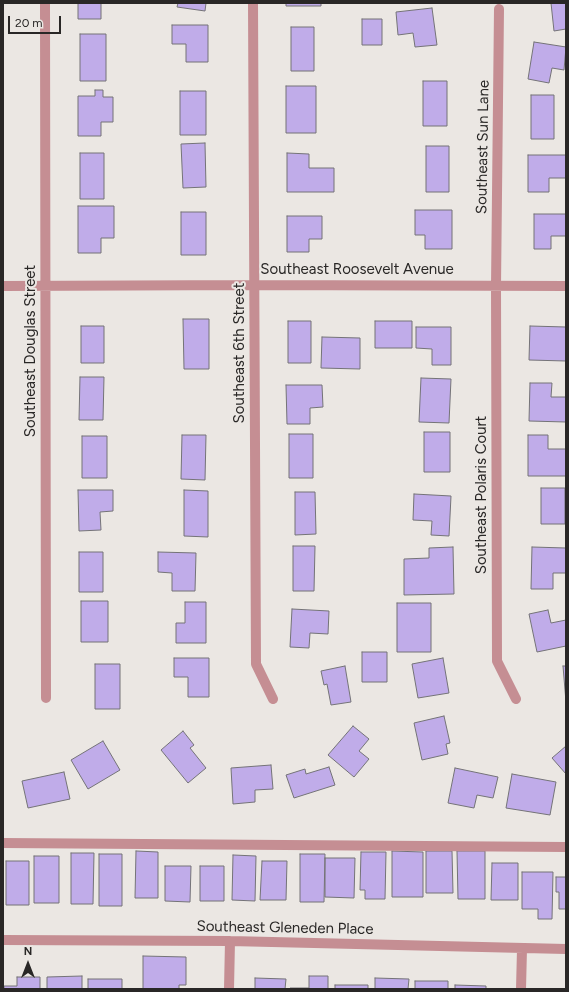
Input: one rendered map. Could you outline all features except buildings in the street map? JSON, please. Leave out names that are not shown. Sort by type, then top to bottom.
[{"type":"street","name":"Southeast Douglas Street","points":[[45,3],[46,698]]},
{"type":"street","name":"Southeast 6th Street","points":[[253,3],[256,664],[273,699]]},
{"type":"street","name":"Southeast Sun Lane","points":[[496,286],[499,8]]},
{"type":"street","name":"Southeast Roosevelt Avenue","points":[[3,286],[566,286]]},
{"type":"street","name":"Southeast Polaris Court","points":[[496,286],[498,662],[516,699]]},
{"type":"street","points":[[3,843],[566,847]]},
{"type":"street","name":"Southeast Gleneden Place","points":[[3,940],[230,941],[566,950]]},
{"type":"street","points":[[229,989],[230,941]]},
{"type":"street","points":[[521,989],[522,949]]}]
